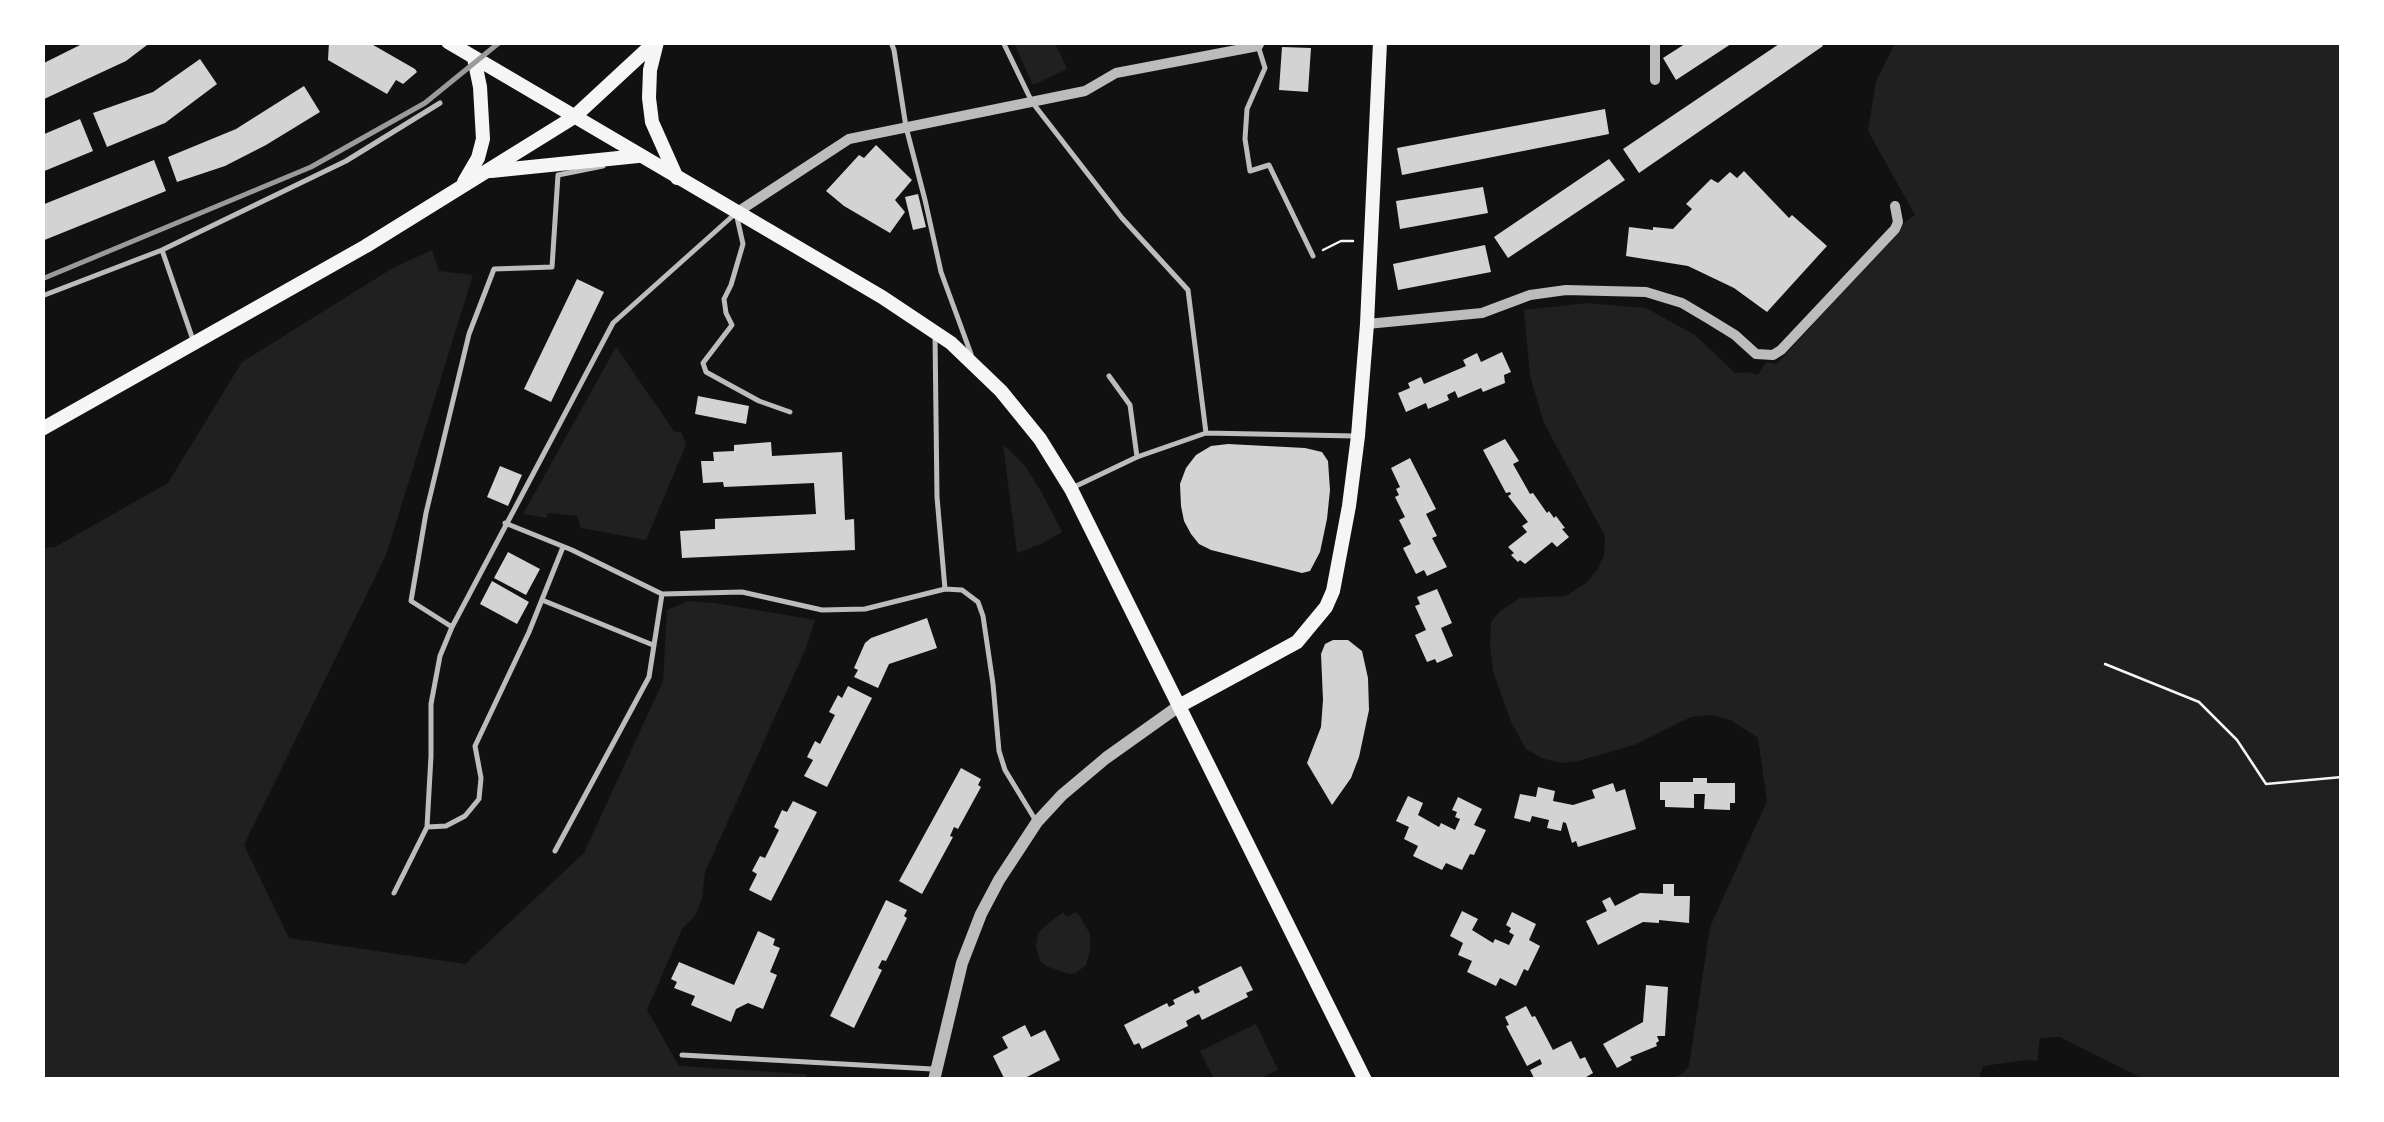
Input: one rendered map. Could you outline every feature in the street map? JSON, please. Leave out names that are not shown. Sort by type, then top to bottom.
[{"type":"main road","points":[[448,42],[882,297],[951,343],[1001,391],[1040,439],[1071,489],[1365,1080]]},
{"type":"main road","points":[[42,429],[366,246],[574,117],[656,42]]},
{"type":"main road","points":[[656,42],[648,98],[652,122],[677,178]]},
{"type":"main road","points":[[1179,706],[1297,642],[1326,607],[1338,568],[1358,436],[1367,324],[1380,42]]},
{"type":"main road","points":[[462,187],[484,139],[474,58]]},
{"type":"main road","points":[[487,171],[641,157]]},
{"type":"street","points":[[1655,42],[1655,80]]},
{"type":"street","points":[[736,214],[849,139],[1086,91],[1116,74],[1259,44]]},
{"type":"street","points":[[1367,324],[1482,312],[1530,294],[1566,290],[1646,292],[1682,303],[1734,335],[1756,354],[1773,356],[1895,229],[1898,222],[1894,206]]},
{"type":"street","points":[[934,1074],[962,962],[981,914],[1037,822],[1062,794],[1106,758],[1179,706]]},
{"type":"lane","points":[[891,42],[906,128],[941,272],[975,366]]},
{"type":"lane","points":[[1004,42],[1032,102],[1122,218],[1188,290],[1206,432]]},
{"type":"lane","points":[[1259,44],[1264,68],[1247,110],[1244,139],[1250,171],[1269,164],[1313,256]]},
{"type":"lane","points":[[42,296],[162,250],[346,160],[440,103]]},
{"type":"lane","points":[[452,627],[411,601],[426,513],[465,352],[494,269],[552,267],[558,175],[641,157]]},
{"type":"lane","points":[[736,214],[742,244],[724,299],[732,325],[703,363],[706,372],[759,401],[790,412]]},
{"type":"lane","points":[[394,893],[428,826],[431,704],[440,656],[452,627],[613,323],[736,214]]},
{"type":"lane","points":[[162,250],[194,343]]},
{"type":"lane","points":[[935,332],[937,498],[945,589]]},
{"type":"lane","points":[[1108,376],[1130,405],[1137,457]]},
{"type":"lane","points":[[1071,489],[1137,457],[1206,432],[1358,436]]},
{"type":"lane","points":[[505,523],[662,594],[742,592],[822,610],[865,609],[945,589],[962,590],[978,602],[982,616],[999,751],[1005,770],[1037,822]]},
{"type":"lane","points":[[428,826],[446,826],[465,816],[479,799],[482,778],[475,746],[562,548]]},
{"type":"lane","points":[[555,852],[649,677],[662,594]]},
{"type":"lane","points":[[542,600],[653,645]]},
{"type":"lane","points":[[682,1055],[934,1074]]},
{"type":"path","points":[[1313,256],[1341,241]]},
{"type":"path","points":[[2105,664],[2199,702],[2237,740],[2266,784],[2342,778]]},
{"type":"shaded area","points":[[1014,43],[1055,43],[1067,69],[1033,85]]},
{"type":"shaded area","points":[[1895,43],[2341,43],[2341,1079],[2144,1079],[2060,1037],[2040,1038],[2037,1061],[1983,1066],[1979,1079],[1671,1079],[1689,1066],[1710,927],[1767,801],[1758,738],[1731,720],[1711,715],[1691,717],[1634,745],[1560,763],[1526,749],[1511,722],[1493,671],[1491,622],[1520,598],[1566,596],[1586,583],[1604,555],[1605,536],[1544,423],[1530,376],[1524,310],[1587,303],[1646,308],[1695,335],[1735,373],[1758,375],[1766,362],[1777,364],[1915,215],[1868,131],[1876,81]]},
{"type":"shaded area","points":[[432,250],[439,271],[473,275],[386,555],[244,845],[289,938],[465,964],[584,853],[663,681],[667,610],[688,601],[815,620],[705,872],[695,916],[682,929],[647,1010],[679,1066],[806,1074],[808,1079],[43,1079],[43,548],[55,547],[168,483],[242,362],[393,268]]},
{"type":"shaded area","points":[[616,347],[674,431],[682,433],[686,445],[646,540],[581,528],[577,516],[548,513],[546,518],[523,514]]},
{"type":"shaded area","points":[[1003,444],[1025,466],[1062,532],[1017,553]]},
{"type":"shaded area","points":[[1063,912],[1067,917],[1075,912],[1080,916],[1090,934],[1086,965],[1076,973],[1046,966],[1036,947],[1038,934]]},
{"type":"shaded area","points":[[1256,1024],[1278,1070],[1259,1079],[1214,1079],[1200,1051]]},
{"type":"building","points":[[86,42],[151,42],[126,61],[42,100],[42,64]]},
{"type":"building","points":[[329,42],[368,42],[417,72],[403,84],[396,80],[387,94],[328,60]]},
{"type":"building","points":[[1688,42],[1734,42],[1676,80],[1663,58]]},
{"type":"building","points":[[1782,42],[1820,42],[1823,46],[1639,173],[1623,149]]},
{"type":"building","points":[[1282,47],[1311,48],[1308,92],[1279,90]]},
{"type":"building","points":[[200,59],[217,84],[165,123],[107,147],[93,113],[153,92]]},
{"type":"building","points":[[304,86],[320,112],[225,166],[177,182],[168,157],[236,129]]},
{"type":"building","points":[[1605,109],[1609,134],[1402,175],[1397,148]]},
{"type":"building","points":[[80,119],[93,151],[42,172],[42,135]]},
{"type":"building","points":[[876,145],[912,180],[895,200],[905,212],[890,233],[826,191],[859,155],[864,158]]},
{"type":"building","points":[[1609,159],[1625,180],[1508,258],[1494,237]]},
{"type":"building","points":[[154,160],[166,191],[42,241],[42,205]]},
{"type":"building","points":[[1744,171],[1789,218],[1792,215],[1827,246],[1767,312],[1734,288],[1688,266],[1626,256],[1629,227],[1673,229],[1692,209],[1686,204],[1711,179],[1718,183],[1730,172],[1737,178]]},
{"type":"building","points":[[1483,187],[1488,213],[1400,229],[1396,201]]},
{"type":"building","points":[[918,194],[926,227],[913,230],[905,197]]},
{"type":"building","points":[[1485,245],[1491,272],[1398,290],[1393,264]]},
{"type":"building","points":[[577,279],[604,292],[551,402],[524,389]]},
{"type":"building","points":[[1502,352],[1511,372],[1504,375],[1505,383],[1458,398],[1455,391],[1447,395],[1449,400],[1428,409],[1426,403],[1406,412],[1398,393],[1410,388],[1408,383],[1421,377],[1424,384],[1466,366],[1463,360],[1477,353],[1481,362]]},
{"type":"building","points":[[698,396],[749,406],[746,424],[695,414]]},
{"type":"building","points":[[1505,439],[1519,461],[1513,464],[1530,494],[1547,513],[1556,516],[1569,537],[1557,547],[1552,542],[1525,564],[1511,555],[1514,553],[1508,547],[1527,532],[1522,526],[1528,522],[1508,496],[1510,492],[1506,493],[1483,450]]},
{"type":"building","points":[[771,442],[772,456],[842,452],[845,520],[854,519],[855,550],[682,558],[680,531],[715,529],[715,519],[816,514],[814,483],[724,487],[723,482],[703,483],[701,461],[714,461],[713,452],[734,451],[734,445]]},
{"type":"building","points":[[1211,446],[1305,448],[1322,452],[1328,461],[1327,519],[1320,552],[1310,571],[1302,573],[1211,550],[1191,534],[1181,506],[1180,484],[1186,468],[1196,455]]},
{"type":"building","points":[[1410,458],[1436,509],[1426,514],[1437,536],[1432,538],[1447,567],[1427,576],[1424,570],[1416,574],[1403,548],[1411,544],[1399,520],[1405,517],[1395,497],[1400,487],[1391,468]]},
{"type":"building","points":[[500,466],[522,475],[508,506],[487,497]]},
{"type":"building","points":[[508,552],[540,569],[526,595],[494,578]]},
{"type":"building","points":[[492,581],[529,602],[517,624],[480,604]]},
{"type":"building","points":[[1437,589],[1452,623],[1441,628],[1453,656],[1437,663],[1435,659],[1427,662],[1415,635],[1426,630],[1415,606],[1420,604],[1417,597]]},
{"type":"building","points":[[927,618],[937,648],[889,664],[878,688],[854,677],[858,670],[854,668],[871,638]]},
{"type":"building","points":[[1348,640],[1362,651],[1369,710],[1351,778],[1332,805],[1307,763],[1321,727],[1321,654],[1325,644]]},
{"type":"building","points":[[848,686],[872,698],[827,787],[804,776],[813,760],[807,757],[815,741],[820,744],[835,715],[829,712]]},
{"type":"building","points":[[961,768],[981,779],[981,787],[958,829],[954,827],[950,836],[953,837],[922,894],[899,881]]},
{"type":"building","points":[[1693,778],[1707,778],[1707,783],[1735,783],[1735,803],[1730,803],[1730,810],[1704,809],[1705,794],[1694,794],[1694,808],[1665,807],[1665,800],[1660,800],[1660,782],[1693,782]]},
{"type":"building","points":[[1613,783],[1616,792],[1625,789],[1636,829],[1578,847],[1576,841],[1572,843],[1566,823],[1563,822],[1561,831],[1547,828],[1549,820],[1532,816],[1530,822],[1514,818],[1520,794],[1536,797],[1538,787],[1555,791],[1553,801],[1573,805],[1595,798],[1592,790]]},
{"type":"building","points":[[1408,796],[1423,803],[1418,815],[1439,827],[1441,823],[1455,830],[1460,819],[1452,810],[1458,797],[1482,809],[1474,825],[1486,830],[1462,870],[1446,863],[1442,870],[1413,856],[1418,846],[1404,839],[1409,827],[1396,821]]},
{"type":"building","points":[[793,801],[817,812],[771,901],[749,890],[757,874],[752,871],[760,856],[765,858],[779,830],[774,827],[782,810],[787,812]]},
{"type":"building","points":[[1663,884],[1674,884],[1674,896],[1690,896],[1689,923],[1643,922],[1598,945],[1586,921],[1607,911],[1602,901],[1610,897],[1615,906],[1640,893],[1663,894]]},
{"type":"building","points":[[886,900],[907,910],[907,918],[886,961],[882,960],[878,968],[882,970],[854,1028],[830,1016]]},
{"type":"building","points":[[1462,911],[1478,919],[1472,930],[1493,943],[1495,939],[1509,945],[1514,935],[1506,925],[1512,912],[1536,924],[1529,940],[1540,946],[1516,986],[1500,978],[1496,986],[1467,972],[1472,961],[1458,955],[1463,943],[1450,936]]},
{"type":"building","points":[[758,931],[775,939],[773,945],[780,948],[770,972],[777,975],[763,1009],[748,1003],[736,1009],[731,1022],[691,1005],[695,996],[674,988],[677,982],[671,979],[679,962],[734,985]]},
{"type":"building","points":[[1241,966],[1253,990],[1246,993],[1248,997],[1202,1020],[1199,1014],[1186,1021],[1188,1026],[1142,1049],[1139,1043],[1134,1045],[1124,1025],[1167,1003],[1169,1007],[1175,1004],[1173,1000],[1193,990],[1195,994],[1200,992],[1198,987]]},
{"type":"building","points":[[1646,985],[1668,987],[1665,1036],[1657,1036],[1657,1046],[1630,1057],[1632,1060],[1617,1068],[1603,1044],[1643,1022]]},
{"type":"building","points":[[1526,1006],[1553,1050],[1571,1041],[1593,1073],[1581,1080],[1535,1080],[1530,1070],[1542,1064],[1540,1059],[1527,1066],[1506,1026],[1509,1025],[1505,1017]]},
{"type":"building","points":[[1025,1025],[1031,1037],[1045,1030],[1060,1060],[1021,1080],[1005,1080],[993,1056],[1008,1048],[1002,1037]]},
{"type":"railway","points":[[42,279],[311,167],[425,103],[500,42]]}]
